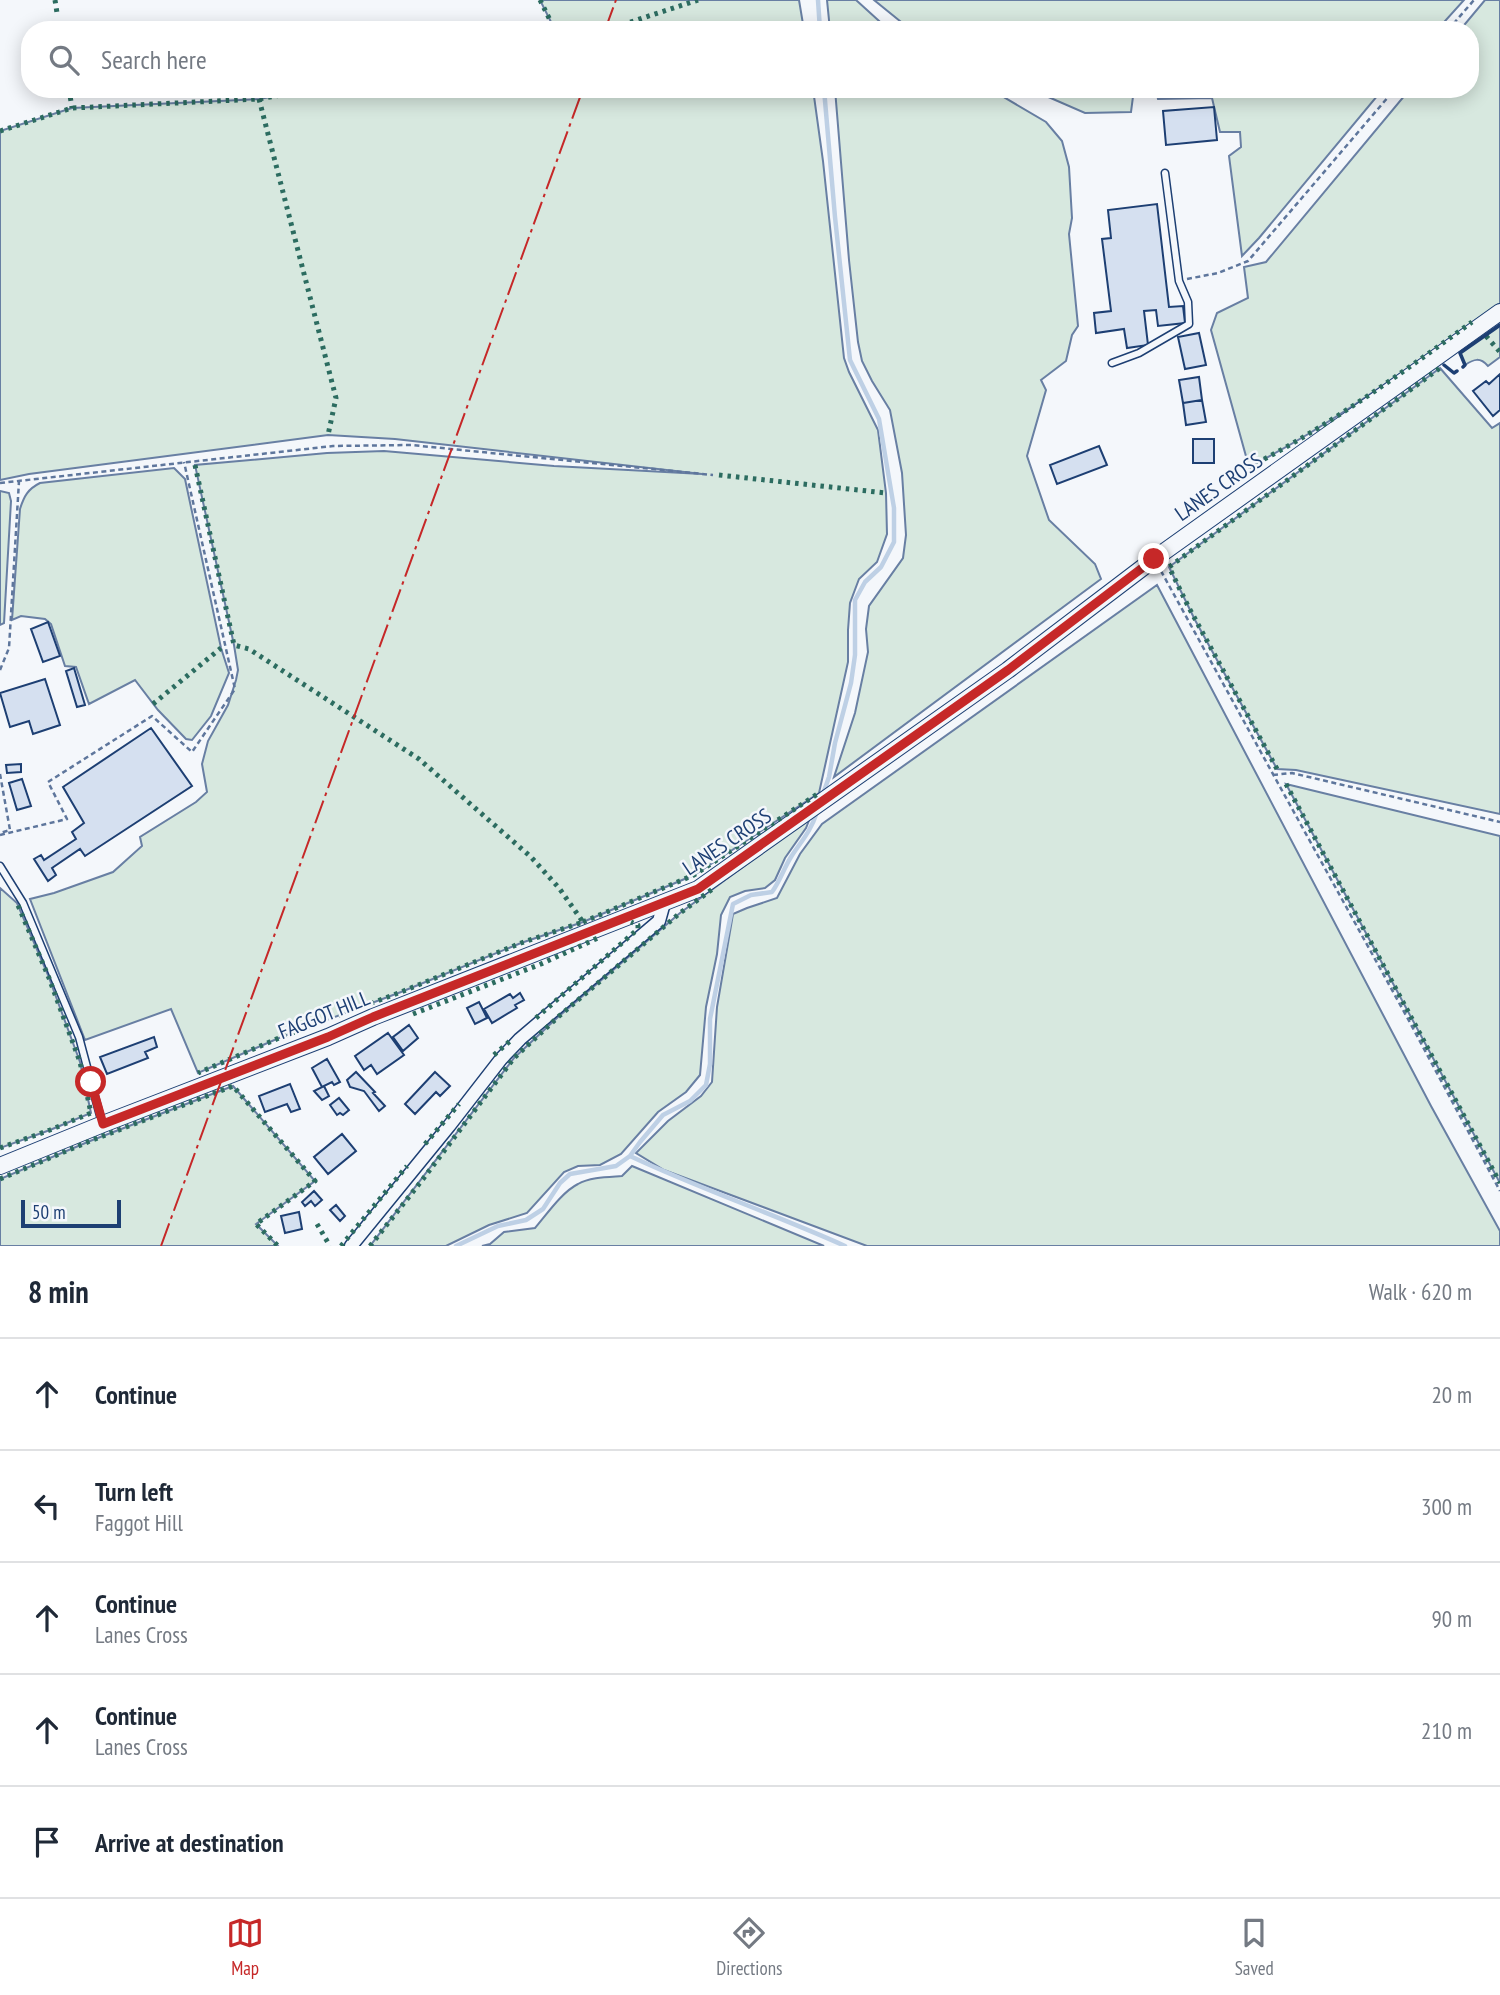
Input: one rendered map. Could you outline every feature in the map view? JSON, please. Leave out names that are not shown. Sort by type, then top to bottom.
[{"type":"street","name":"LANES CROSS","points":[[664,903],[698,889],[811,811],[1008,670],[1154,559],[1500,313]]},
{"type":"street","name":"FAGGOT HILL","points":[[0,1166],[664,903]]},
{"type":"street","points":[[351,1246],[501,1059],[520,1039],[659,921],[664,903]]},
{"type":"lane","points":[[1112,363],[1139,353],[1189,324],[1188,302],[1179,281],[1165,173]]},
{"type":"lane","points":[[0,866],[23,904],[79,1037],[103,1124]]},
{"type":"path","points":[[1456,21],[1474,0]]},
{"type":"path","points":[[1179,281],[1218,273],[1248,261],[1387,98]]},
{"type":"path","points":[[0,483],[332,446],[411,445],[713,475]]},
{"type":"path","points":[[0,834],[66,819],[48,782],[152,716],[192,752],[235,689],[184,462]]},
{"type":"path","points":[[0,670],[9,648],[19,481]]},
{"type":"path","points":[[1154,559],[1500,1191]]},
{"type":"path","points":[[1273,775],[1292,773],[1500,821]]},
{"type":"path","points":[[0,774],[10,830],[0,834]]},
{"type":"shaded area","points":[[540,0],[799,0],[802,21],[550,21]]},
{"type":"shaded area","points":[[827,0],[856,0],[879,21],[829,21]]},
{"type":"shaded area","points":[[874,0],[1464,0],[1445,21],[900,21]]},
{"type":"shaded area","points":[[1485,0],[1500,0],[1500,303],[1346,410],[1249,467],[1211,330],[1217,313],[1248,298],[1244,267],[1266,262],[1403,98],[1479,98],[1479,21],[1468,21]]},
{"type":"shaded area","points":[[814,98],[844,358],[878,430],[886,493],[887,534],[877,562],[859,579],[850,603],[848,662],[819,793],[694,875],[583,922],[521,943],[279,1038],[198,1073],[171,1009],[85,1040],[30,899],[113,872],[142,846],[140,837],[196,802],[207,792],[202,764],[208,741],[228,705],[238,670],[195,465],[327,453],[384,451],[554,466],[702,474],[395,439],[328,435],[0,480],[0,131],[72,108],[259,99]]},
{"type":"shaded area","points":[[836,98],[1005,98],[1046,122],[1062,141],[1069,167],[1072,218],[1069,234],[1078,326],[1072,335],[1066,361],[1041,380],[1046,390],[1027,456],[1049,520],[1095,564],[1101,579],[834,777],[855,713],[868,652],[866,629],[869,606],[903,558],[906,535],[902,473],[890,410],[862,361],[849,260]]},
{"type":"shaded area","points":[[1051,98],[1133,98],[1131,112],[1085,113]]},
{"type":"shaded area","points":[[1212,98],[1376,98],[1242,256],[1229,156],[1241,147],[1240,132],[1220,132]]},
{"type":"shaded area","points":[[1500,325],[1500,357],[1488,366],[1477,360],[1465,365],[1460,353]]},
{"type":"shaded area","points":[[1440,368],[1492,428],[1500,423],[1500,814],[1296,770],[1277,769],[1169,567]]},
{"type":"shaded area","points":[[174,468],[185,479],[221,648],[229,673],[211,716],[192,740],[186,739],[158,710],[135,680],[89,704],[76,667],[65,666],[51,624],[45,619],[21,616],[12,620],[20,509],[29,490],[40,483]]},
{"type":"shaded area","points":[[0,491],[9,493],[11,501],[4,623],[0,625]]},
{"type":"shaded area","points":[[1157,585],[1431,1106],[1500,1231],[1500,1246],[867,1246],[664,1170],[636,1153],[668,1121],[701,1096],[712,1082],[717,1007],[733,914],[777,898],[800,854],[822,824]]},
{"type":"shaded area","points":[[1286,784],[1500,836],[1500,1183]]},
{"type":"shaded area","points":[[810,818],[785,858],[775,880],[765,888],[730,897],[721,915],[717,954],[706,1007],[700,1075],[686,1092],[658,1112],[621,1154],[600,1165],[578,1166],[564,1172],[527,1213],[489,1225],[446,1246],[370,1246],[514,1058],[680,913]]},
{"type":"shaded area","points":[[0,888],[17,903],[48,975],[80,1062],[91,1113],[0,1148]]},
{"type":"shaded area","points":[[233,1086],[315,1181],[256,1224],[278,1246],[0,1246],[0,1179]]},
{"type":"shaded area","points":[[632,1166],[824,1246],[482,1246],[490,1244],[504,1232],[535,1228],[561,1198],[578,1184],[622,1176]]},
{"type":"building","points":[[1214,107],[1217,140],[1166,145],[1163,111]]},
{"type":"building","points":[[1157,204],[1169,307],[1183,306],[1185,323],[1158,326],[1156,310],[1144,311],[1148,345],[1127,348],[1124,329],[1096,333],[1094,313],[1111,311],[1102,239],[1111,238],[1108,210]]},
{"type":"building","points":[[1199,333],[1206,365],[1185,369],[1178,337]]},
{"type":"building","points":[[1500,374],[1500,410],[1493,416],[1473,391],[1486,381],[1489,384]]},
{"type":"building","points":[[1199,377],[1202,400],[1183,403],[1179,380]]},
{"type":"building","points":[[1202,400],[1206,422],[1186,425],[1183,403]]},
{"type":"building","points":[[1193,439],[1214,439],[1214,463],[1193,463]]},
{"type":"building","points":[[1099,446],[1107,465],[1057,484],[1050,465]]},
{"type":"building","points":[[48,622],[60,656],[43,662],[31,629]]},
{"type":"building","points":[[74,668],[85,705],[77,707],[66,671]]},
{"type":"building","points":[[45,679],[60,725],[33,734],[29,721],[10,727],[0,693]]},
{"type":"building","points":[[151,728],[192,786],[85,856],[80,849],[52,868],[56,875],[48,881],[34,859],[41,855],[44,860],[76,839],[72,832],[84,823],[63,787]]},
{"type":"building","points":[[21,764],[21,772],[7,773],[6,765]]},
{"type":"building","points":[[22,779],[31,806],[17,810],[9,783]]},
{"type":"building","points":[[520,993],[524,1000],[515,1005],[517,1008],[492,1023],[484,1009],[510,994],[513,998]]},
{"type":"building","points":[[479,1002],[487,1018],[475,1024],[467,1008]]},
{"type":"building","points":[[409,1025],[418,1038],[403,1051],[393,1037]]},
{"type":"building","points":[[388,1033],[404,1055],[377,1074],[371,1065],[364,1070],[355,1056]]},
{"type":"building","points":[[154,1037],[157,1047],[145,1052],[148,1058],[107,1074],[100,1057]]},
{"type":"building","points":[[327,1059],[340,1082],[334,1085],[332,1082],[322,1087],[312,1068]]},
{"type":"building","points":[[356,1072],[385,1106],[379,1111],[364,1091],[350,1087],[347,1080]]},
{"type":"building","points":[[435,1072],[450,1086],[440,1096],[436,1092],[415,1114],[405,1104]]},
{"type":"building","points":[[290,1084],[300,1109],[291,1112],[287,1104],[265,1112],[259,1096]]},
{"type":"building","points":[[324,1086],[329,1096],[322,1100],[314,1091]]},
{"type":"building","points":[[339,1098],[349,1110],[343,1115],[337,1115],[330,1105]]},
{"type":"building","points":[[342,1134],[356,1151],[328,1174],[314,1157]]},
{"type":"building","points":[[314,1191],[322,1200],[315,1206],[311,1201],[305,1206],[302,1202]]},
{"type":"building","points":[[336,1205],[345,1216],[340,1221],[330,1210]]},
{"type":"building","points":[[299,1212],[302,1229],[285,1233],[281,1216]]},
{"type":"waterway","points":[[818,0],[819,21]]},
{"type":"waterway","points":[[823,794],[851,683],[855,655],[855,600],[865,582],[881,567],[894,542],[894,508],[879,419],[850,360],[825,98]]},
{"type":"waterway","points":[[456,1246],[498,1226],[526,1220],[543,1209],[560,1183],[570,1174],[616,1166],[630,1156],[663,1115],[690,1101],[706,1085],[710,1064],[710,1019],[733,904],[751,895],[772,892],[809,831],[817,812]]},
{"type":"waterway","points":[[630,1156],[845,1246]]},
{"type":"hedge","points":[[55,0],[57,13]]},
{"type":"hedge","points":[[540,0],[550,21]]},
{"type":"hedge","points":[[634,21],[698,0]]},
{"type":"hedge","points":[[70,98],[72,108]]},
{"type":"hedge","points":[[0,131],[72,108],[265,98]]},
{"type":"hedge","points":[[259,99],[336,398],[328,435]]},
{"type":"hedge","points":[[1249,467],[1335,417],[1472,322]]},
{"type":"hedge","points":[[1486,336],[1500,352]]},
{"type":"hedge","points":[[1277,769],[1169,567],[1440,368]]},
{"type":"hedge","points":[[195,465],[234,645],[249,649],[419,759],[531,857],[559,888],[583,922],[521,943],[279,1038],[198,1073]]},
{"type":"hedge","points":[[719,475],[886,493]]},
{"type":"hedge","points":[[153,704],[221,648]]},
{"type":"hedge","points":[[1286,784],[1500,1183]]},
{"type":"hedge","points":[[583,922],[694,875],[819,793]]},
{"type":"hedge","points":[[370,1246],[514,1058],[680,913],[714,888]]},
{"type":"hedge","points":[[0,1148],[91,1113],[80,1062],[49,978],[17,903]]},
{"type":"hedge","points":[[536,1018],[638,929],[638,925],[631,922]]},
{"type":"hedge","points":[[413,1014],[541,964],[600,937]]},
{"type":"hedge","points":[[494,1055],[510,1041]]},
{"type":"hedge","points":[[0,1179],[233,1086],[315,1181],[256,1224],[278,1246]]},
{"type":"hedge","points":[[425,1144],[459,1104]]},
{"type":"hedge","points":[[341,1246],[407,1166]]},
{"type":"hedge","points":[[317,1224],[330,1246]]},
{"type":"wall","points":[[1463,367],[1465,365],[1460,353],[1500,325]]},
{"type":"wall","points":[[1444,365],[1454,373],[1457,371]]},
{"type":"power","points":[[608,21],[616,0]]},
{"type":"power","points":[[161,1246],[580,98]]},
{"type":"route","points":[[91,1082],[103,1124],[698,889],[1008,670],[1154,559]]}]
